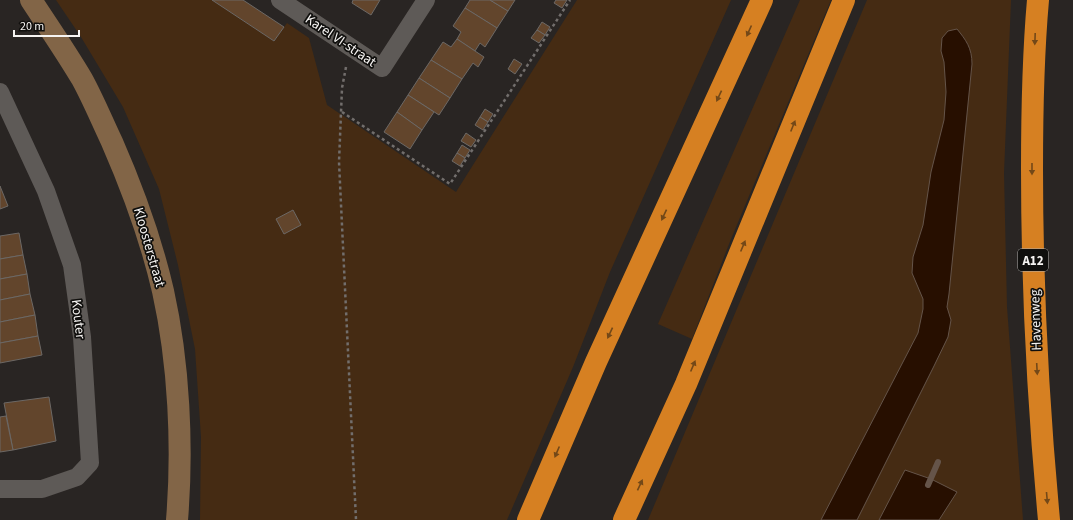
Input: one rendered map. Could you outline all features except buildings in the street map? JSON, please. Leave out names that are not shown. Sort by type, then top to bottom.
[{"type":"highway","points":[[528,520],[596,362],[762,0]]},
{"type":"highway","points":[[624,520],[686,384],[844,0]]},
{"type":"highway","name":"Havenweg","points":[[1038,0],[1035,34],[1032,130],[1032,230],[1040,430],[1049,520]]},
{"type":"main road","name":"Kloosterstraat","points":[[30,0],[82,79],[128,178],[148,234],[163,291],[177,395],[179,452],[177,520]]},
{"type":"street","name":"Karel VI-straat","points":[[280,0],[382,68],[426,0]]},
{"type":"street","name":"Kouter","points":[[0,92],[46,192],[72,265],[82,337],[90,463],[77,477],[42,490],[0,489]]},
{"type":"path","points":[[341,112],[450,184],[570,0]]},
{"type":"path","points":[[349,46],[342,88],[340,162],[356,520]]},
{"type":"shaded area","points":[[56,0],[212,0],[274,41],[287,23],[309,38],[327,105],[456,192],[577,0],[731,0],[610,272],[573,367],[507,520],[200,520],[201,437],[195,349],[178,265],[159,189],[123,107],[81,37]]},
{"type":"shaded area","points":[[800,0],[831,0],[731,239],[692,339],[658,324]]},
{"type":"shaded area","points":[[867,0],[1011,0],[1004,173],[1007,307],[1023,520],[648,520]]},
{"type":"shaded area","points":[[957,29],[968,45],[971,53],[972,64],[947,307],[951,320],[948,337],[857,520],[821,520],[918,333],[923,309],[923,299],[912,273],[913,257],[923,225],[931,172],[944,120],[946,92],[944,62],[941,51],[942,38],[948,31]]},
{"type":"shaded area","points":[[905,470],[931,479],[957,492],[939,520],[879,520]]},
{"type":"waterway","points":[[928,485],[938,462]]}]
